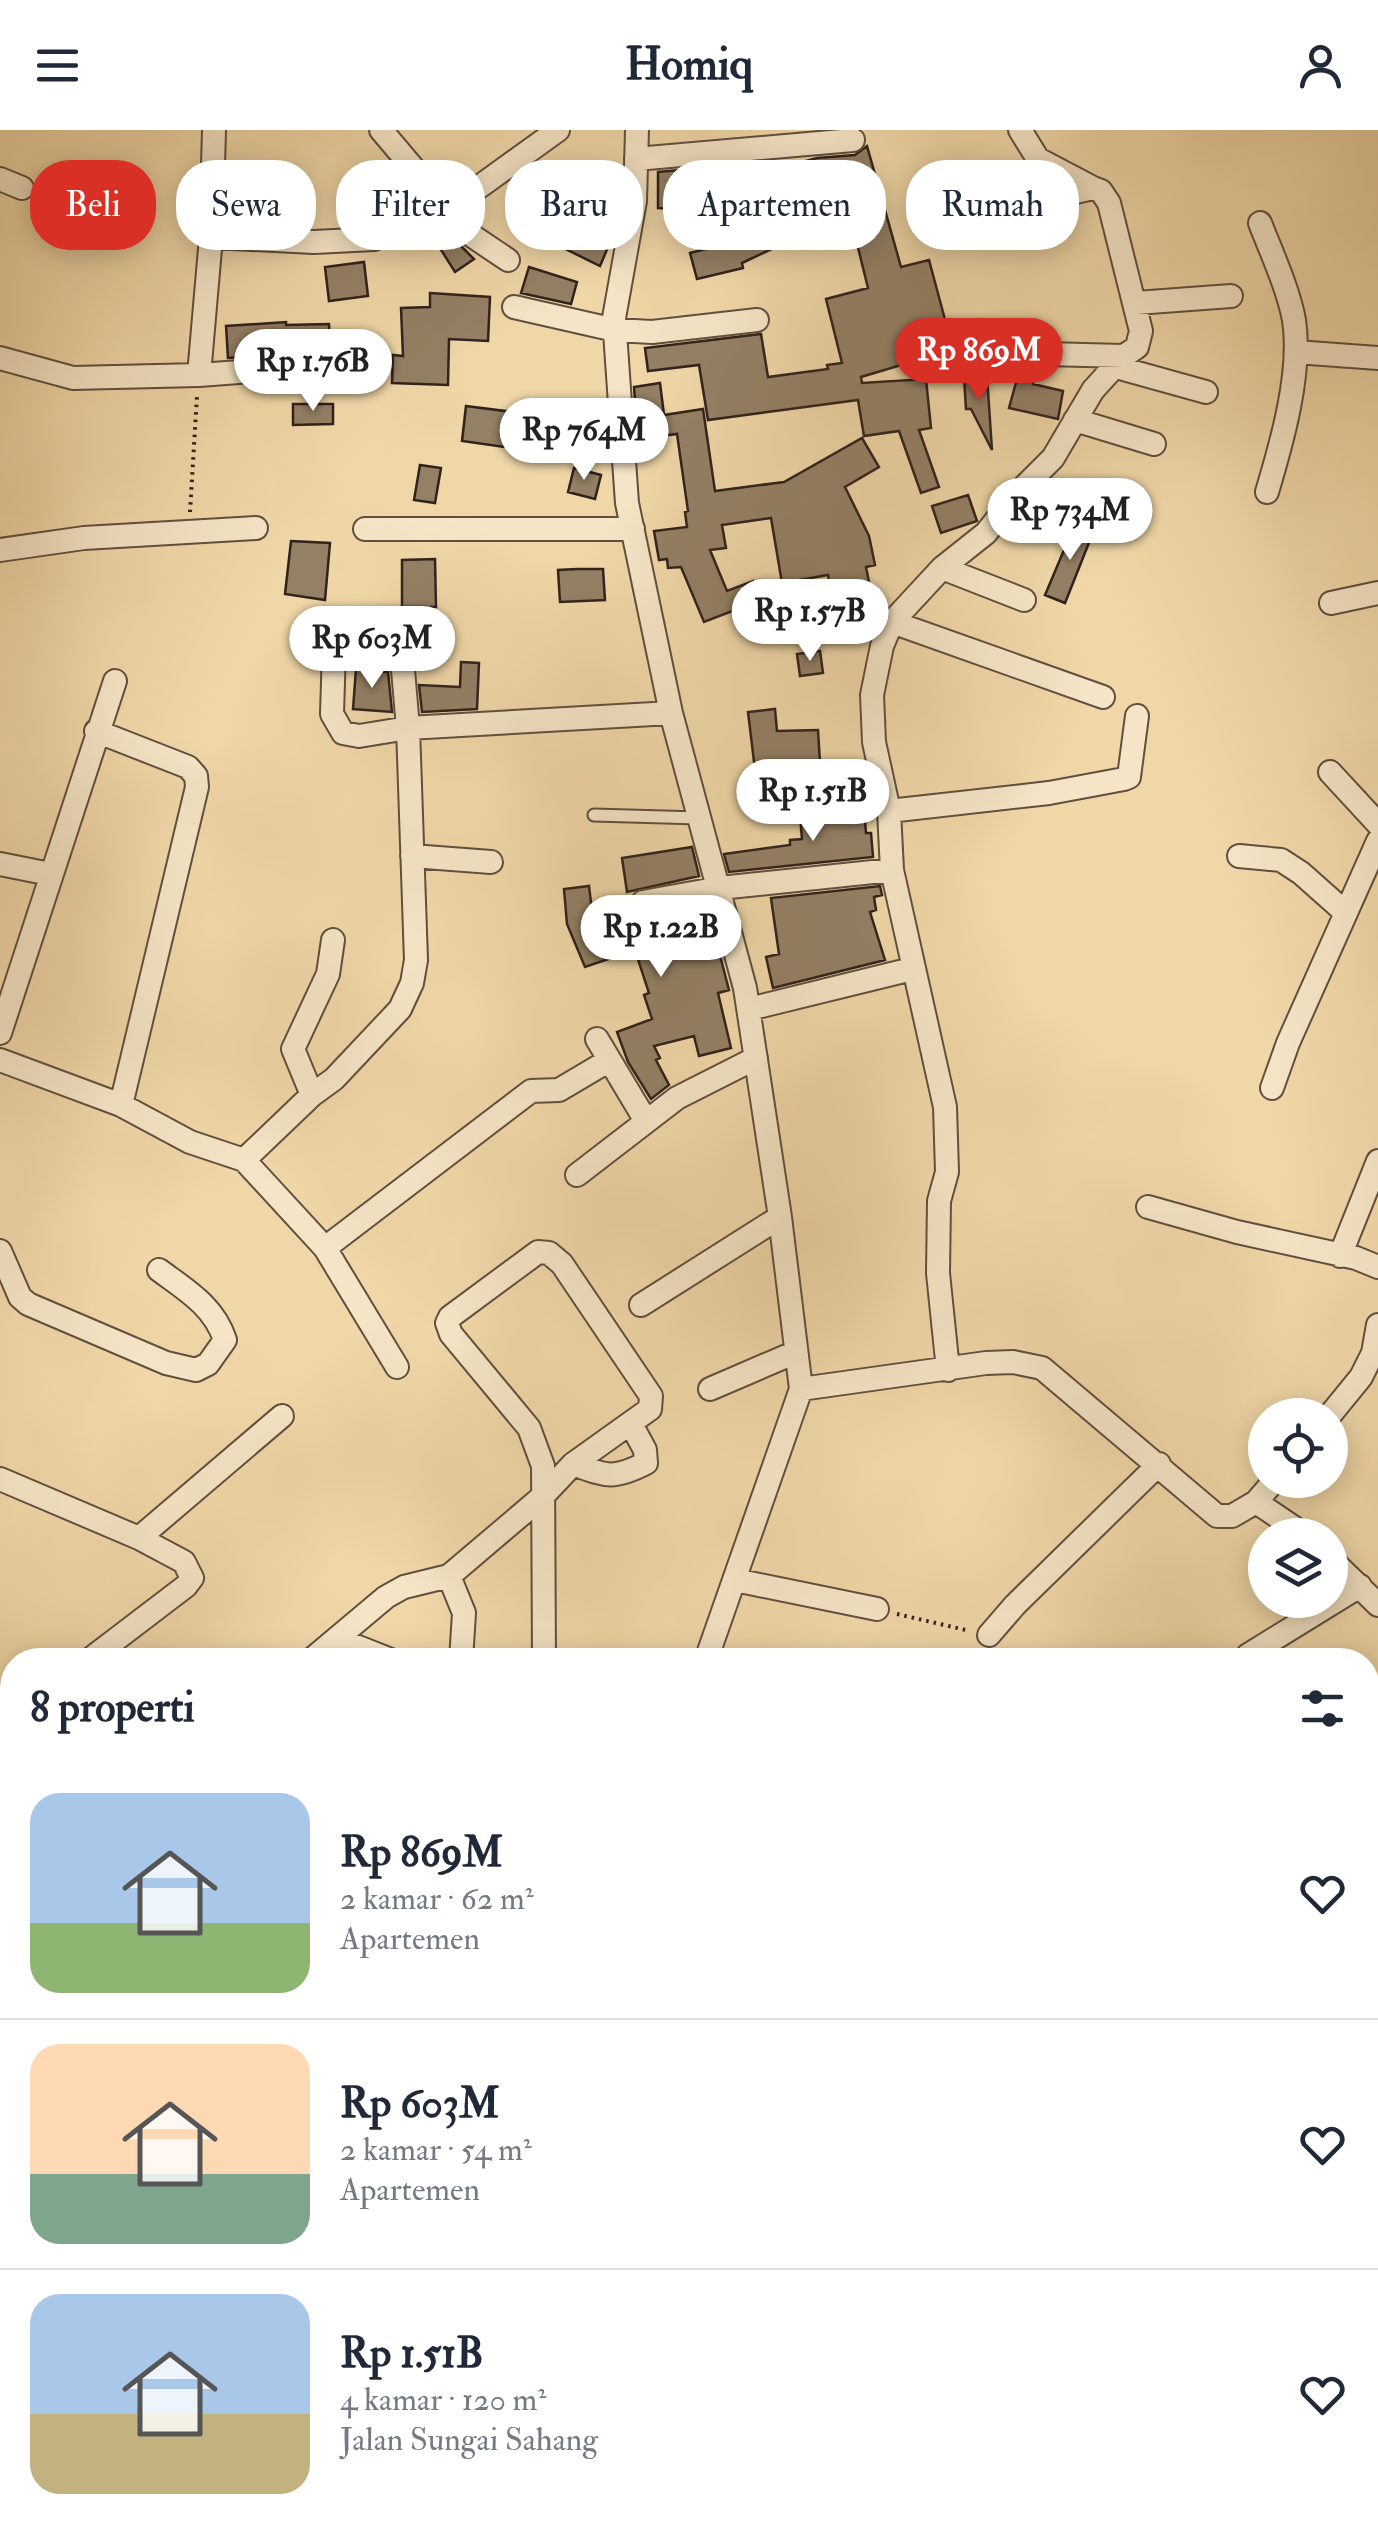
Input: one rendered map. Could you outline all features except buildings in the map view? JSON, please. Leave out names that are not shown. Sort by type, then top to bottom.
[{"type":"street","points":[[213,160],[214,130]]},
{"type":"street","points":[[381,130],[407,160]]},
{"type":"street","points":[[485,184],[558,130]]},
{"type":"street","points":[[637,130],[634,201],[614,318],[628,503],[671,713],[720,888],[748,1009],[801,1390],[710,1648]]},
{"type":"street","points":[[948,1370],[938,1273],[939,1200],[947,1172],[944,1107],[892,870],[889,811],[874,742],[872,694],[882,646],[892,622],[942,568],[986,533],[1053,458],[1094,390],[1141,340],[1136,303],[1109,203],[1101,192],[1038,159],[1020,130]]},
{"type":"street","points":[[636,158],[853,140]]},
{"type":"street","points":[[1079,191],[1093,188]]},
{"type":"street","points":[[1260,223],[1294,318],[1296,352],[1280,445],[1267,492]]},
{"type":"street","points":[[485,244],[508,260]]},
{"type":"street","points":[[199,375],[209,250]]},
{"type":"street","points":[[1136,303],[1232,296]]},
{"type":"street","points":[[514,308],[614,330],[652,332],[757,320]]},
{"type":"street","points":[[1002,352],[1120,361],[1206,392]]},
{"type":"street","points":[[1296,352],[1378,358]]},
{"type":"street","points":[[0,358],[73,378],[199,375],[279,368]]},
{"type":"street","points":[[1075,420],[1154,444]]},
{"type":"street","points":[[1017,494],[1089,512]]},
{"type":"street","points":[[0,550],[84,538],[256,528]]},
{"type":"street","points":[[366,528],[633,528]]},
{"type":"street","points":[[942,568],[1024,600]]},
{"type":"street","points":[[1331,603],[1378,593]]},
{"type":"street","points":[[892,622],[1102,697]]},
{"type":"street","points":[[244,1160],[334,1079],[400,1008],[412,982],[416,960],[408,728],[399,623]]},
{"type":"street","points":[[334,649],[332,714],[343,733],[358,736],[408,728],[671,713]]},
{"type":"street","points":[[0,1033],[115,682]]},
{"type":"street","points":[[889,811],[1049,793],[1124,779],[1130,769],[1137,716]]},
{"type":"street","points":[[96,731],[188,767],[196,776],[197,787],[122,1105]]},
{"type":"street","points":[[1330,772],[1378,824]]},
{"type":"street","points":[[1272,1088],[1288,1043],[1378,842]]},
{"type":"street","points":[[412,856],[491,862]]},
{"type":"street","points":[[1240,856],[1281,860],[1301,872],[1346,913]]},
{"type":"street","points":[[0,864],[50,874]]},
{"type":"street","points":[[643,902],[720,888],[892,870]]},
{"type":"street","points":[[312,1095],[293,1049],[328,974],[334,940]]},
{"type":"street","points":[[748,1009],[912,969]]},
{"type":"street","points":[[597,1040],[646,1121]]},
{"type":"street","points":[[578,1175],[677,1098],[756,1058]]},
{"type":"street","points":[[0,1060],[122,1105],[190,1142],[244,1160],[326,1248],[398,1367]]},
{"type":"street","points":[[326,1248],[532,1091],[558,1090],[608,1062]]},
{"type":"street","points":[[1340,1256],[1378,1162]]},
{"type":"street","points":[[1148,1207],[1378,1267]]},
{"type":"street","points":[[641,1305],[780,1218]]},
{"type":"street","points":[[0,1252],[20,1296],[28,1304],[166,1363],[196,1370],[208,1364],[225,1340],[220,1325],[210,1310],[159,1270]]},
{"type":"street","points":[[326,1648],[386,1597],[404,1587],[449,1576],[542,1497],[573,1464],[650,1409],[650,1396],[562,1264],[549,1253],[538,1252],[450,1316],[447,1324],[451,1334],[530,1428],[543,1466],[542,1497],[544,1648]]},
{"type":"street","points":[[1344,1398],[1362,1377],[1373,1353],[1378,1325]]},
{"type":"street","points":[[710,1389],[796,1352]]},
{"type":"street","points":[[801,1390],[986,1362],[1031,1364],[1042,1368],[1217,1516],[1232,1516],[1260,1498]]},
{"type":"street","points":[[139,1538],[282,1416]]},
{"type":"street","points":[[573,1464],[616,1476],[646,1463],[645,1450],[631,1424]]},
{"type":"street","points":[[990,1635],[1015,1604],[1158,1464]]},
{"type":"street","points":[[0,1478],[139,1538],[184,1562],[192,1578],[104,1648]]},
{"type":"street","points":[[1256,1502],[1280,1518]]},
{"type":"street","points":[[1348,1575],[1378,1605]]},
{"type":"street","points":[[449,1576],[464,1613],[462,1648]]},
{"type":"street","points":[[735,1580],[877,1609]]},
{"type":"street","points":[[1259,1648],[1360,1586]]},
{"type":"street","points":[[338,1639],[361,1648]]},
{"type":"lane","points":[[594,815],[700,818]]},
{"type":"path","points":[[188,531],[199,375]]},
{"type":"path","points":[[877,1609],[990,1635]]}]
